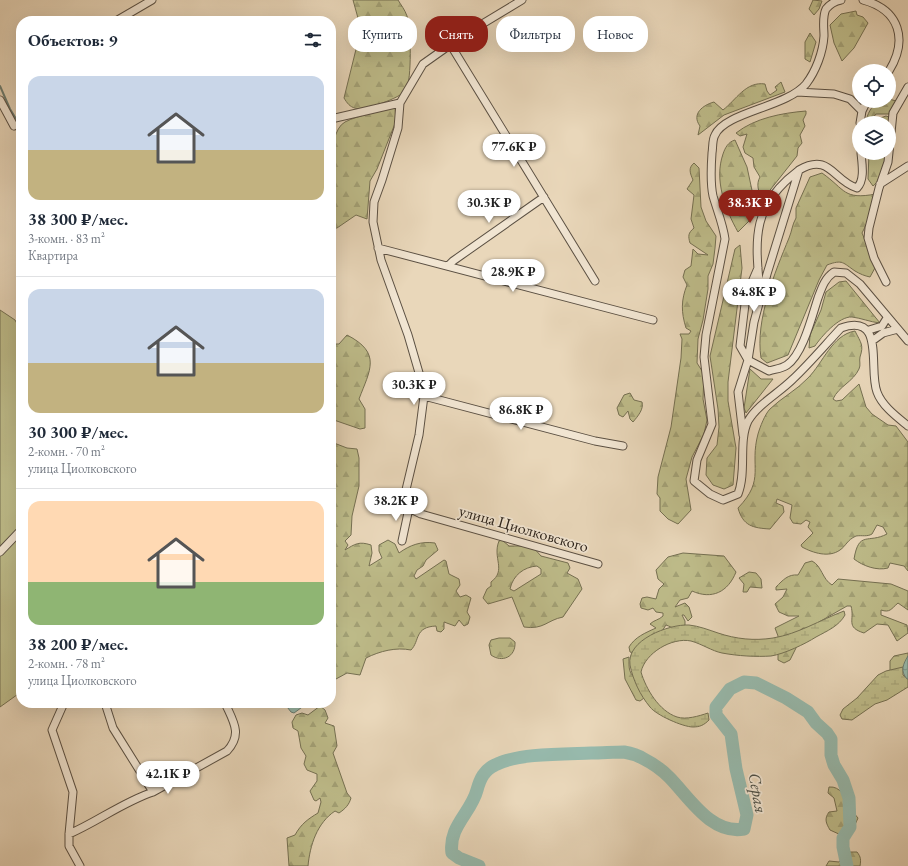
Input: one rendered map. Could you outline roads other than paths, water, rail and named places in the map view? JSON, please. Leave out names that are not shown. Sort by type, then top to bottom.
[{"type":"street","points":[[125,16],[152,0]]},
{"type":"street","points":[[488,21],[522,0]]},
{"type":"street","points":[[799,170],[774,247],[760,300],[748,360],[738,392],[744,437],[744,470],[742,484],[738,494],[723,500],[710,494],[694,481],[697,460],[712,424],[704,357],[706,336],[725,239],[724,228],[713,195],[711,174],[714,136],[721,127],[797,92],[806,84],[814,72],[823,44],[823,24],[826,10],[833,3],[842,0]]},
{"type":"street","points":[[863,0],[881,7],[899,26],[901,49],[895,64]]},
{"type":"street","points":[[402,541],[408,508],[404,498],[419,436],[424,396],[422,383],[408,335],[378,248],[373,222],[374,202],[398,128],[400,103],[423,64],[439,52]]},
{"type":"street","points":[[455,52],[595,281]]},
{"type":"street","points":[[886,282],[874,258],[868,238],[869,228],[880,184],[888,162],[893,113],[908,87]]},
{"type":"street","points":[[797,92],[834,94],[850,99],[862,111]]},
{"type":"street","points":[[0,100],[14,126]]},
{"type":"street","points":[[336,118],[400,103]]},
{"type":"street","points":[[861,116],[864,108]]},
{"type":"street","points":[[760,300],[756,255],[760,216],[769,202],[786,180],[808,165],[818,163],[836,173],[849,186],[857,188],[860,185],[862,177],[861,160]]},
{"type":"street","points":[[880,184],[908,166]]},
{"type":"street","points":[[448,266],[544,197]]},
{"type":"street","points":[[378,248],[653,320]]},
{"type":"street","points":[[758,268],[746,296],[740,346],[748,360],[769,371],[781,368],[794,359],[804,339],[822,288],[829,275],[834,272],[846,273],[860,284],[887,318],[908,341]]},
{"type":"street","points":[[869,330],[882,326],[887,318]]},
{"type":"street","points":[[744,437],[748,422],[758,408],[793,379],[842,328],[852,324],[863,326],[869,330],[872,341],[874,383],[877,393],[882,402],[908,426]]},
{"type":"street","points":[[872,341],[883,333],[898,329]]},
{"type":"street","points":[[424,396],[595,441],[622,446]]},
{"type":"street","name":"улица Циолковского","points":[[408,508],[421,514],[598,564]]},
{"type":"street","points":[[0,552],[16,535]]},
{"type":"street","points":[[62,708],[52,730],[73,792],[69,834],[70,846],[80,866]]},
{"type":"street","points":[[107,708],[114,728],[153,792]]},
{"type":"street","points":[[69,834],[93,824],[141,796],[153,792],[227,751],[235,743],[236,730],[227,708]]},
{"type":"water","points":[[908,656],[908,679],[907,679],[903,668]]},
{"type":"water","points":[[288,708],[301,708],[294,713]]},
{"type":"waterway","points":[[0,86],[16,119]]},
{"type":"waterway","name":"Серая","points":[[479,866],[459,858],[452,853],[453,835],[470,806],[485,772],[491,767],[505,761],[529,756],[620,752],[634,755],[650,763],[669,777],[693,804],[711,820],[721,826],[732,829],[744,829],[747,815],[736,769],[731,734],[716,715],[716,707],[730,689],[744,682],[756,683],[786,698],[808,712],[831,739],[831,755],[834,765],[843,780],[849,798],[850,827],[843,838],[843,847],[847,866]]}]
